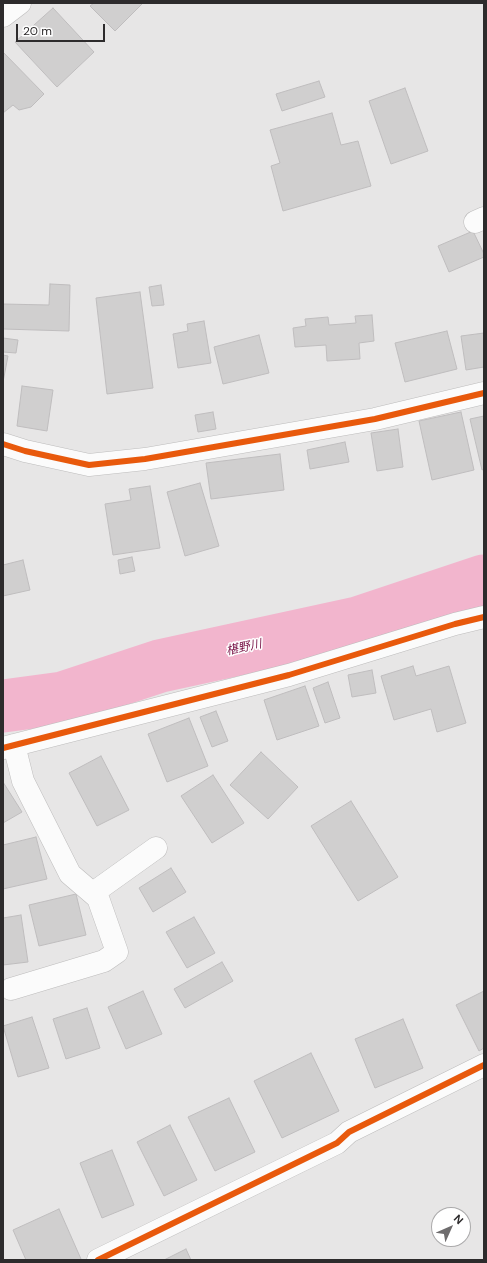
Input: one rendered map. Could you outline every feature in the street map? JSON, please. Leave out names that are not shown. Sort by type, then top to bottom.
[{"type":"street","points":[[3,16],[20,3]]},
{"type":"street","points":[[3,444],[25,451],[89,464],[145,459],[368,420],[484,393]]},
{"type":"street","points":[[11,989],[104,961],[117,952],[98,898],[70,874],[23,781],[9,747],[289,675],[455,624],[484,617]]},
{"type":"street","points":[[93,893],[156,848]]},
{"type":"street","points":[[98,1260],[337,1143],[349,1132],[484,1064]]},
{"type":"building","points":[[94,3],[143,3],[115,31],[90,6]]},
{"type":"building","points":[[53,8],[94,52],[57,87],[15,42]]},
{"type":"building","points":[[3,52],[44,94],[31,107],[19,110],[13,105],[3,113]]},
{"type":"building","points":[[319,81],[325,97],[282,111],[276,94]]},
{"type":"building","points":[[405,88],[428,151],[391,164],[369,101]]},
{"type":"building","points":[[332,113],[341,145],[358,141],[371,186],[283,211],[271,166],[280,163],[270,130]]},
{"type":"building","points":[[473,231],[484,257],[449,272],[438,246]]},
{"type":"building","points":[[50,284],[70,285],[69,331],[3,329],[3,304],[49,305]]},
{"type":"building","points":[[161,285],[164,305],[152,306],[149,287]]},
{"type":"building","points":[[140,292],[153,388],[107,394],[96,298]]},
{"type":"building","points":[[372,315],[374,341],[359,343],[360,359],[327,361],[326,345],[295,347],[293,328],[306,326],[305,319],[328,317],[329,325],[356,323],[355,316]]},
{"type":"building","points":[[204,321],[211,363],[178,368],[173,334],[188,331],[187,324]]},
{"type":"building","points":[[447,331],[457,369],[405,382],[395,343]]},
{"type":"building","points":[[484,333],[484,367],[466,370],[461,336]]},
{"type":"building","points":[[259,335],[269,373],[223,384],[214,347]]},
{"type":"building","points":[[3,338],[18,340],[16,353],[3,352]]},
{"type":"building","points":[[3,355],[8,356],[3,382]]},
{"type":"building","points":[[22,386],[53,390],[47,431],[17,426]]},
{"type":"building","points":[[213,412],[216,429],[198,432],[195,415]]},
{"type":"building","points":[[461,412],[474,470],[432,480],[419,421]]},
{"type":"building","points":[[484,416],[484,469],[482,470],[470,419]]},
{"type":"building","points":[[398,429],[403,467],[377,471],[371,433]]},
{"type":"building","points":[[345,442],[349,462],[310,469],[307,450]]},
{"type":"building","points":[[280,454],[284,490],[211,499],[206,463]]},
{"type":"building","points":[[200,483],[219,546],[185,556],[167,492]]},
{"type":"building","points":[[150,486],[160,548],[113,555],[105,504],[131,500],[129,489]]},
{"type":"building","points":[[132,557],[135,571],[120,574],[118,560]]},
{"type":"building","points":[[23,560],[30,590],[3,596],[3,565]]},
{"type":"building","points":[[413,666],[416,676],[449,666],[466,723],[437,732],[431,709],[394,720],[381,676]]},
{"type":"building","points":[[372,670],[376,693],[352,697],[348,675]]},
{"type":"building","points":[[328,682],[340,718],[325,723],[313,688]]},
{"type":"building","points":[[305,686],[319,726],[277,740],[264,700]]},
{"type":"building","points":[[216,711],[228,741],[212,747],[200,717]]},
{"type":"building","points":[[189,718],[208,766],[167,782],[148,734]]},
{"type":"building","points":[[261,752],[298,787],[268,819],[230,785]]},
{"type":"building","points":[[101,756],[129,810],[97,826],[69,773]]},
{"type":"building","points":[[213,775],[244,823],[212,843],[181,796]]},
{"type":"building","points":[[3,782],[22,812],[3,823]]},
{"type":"building","points":[[351,801],[398,877],[358,901],[311,826]]},
{"type":"building","points":[[36,837],[47,879],[3,889],[3,845]]},
{"type":"building","points":[[171,868],[186,892],[153,912],[139,888]]},
{"type":"building","points":[[76,894],[86,935],[39,946],[29,905]]},
{"type":"building","points":[[21,915],[28,962],[3,965],[3,918]]},
{"type":"building","points":[[194,917],[215,953],[187,968],[166,932]]},
{"type":"building","points":[[222,962],[233,981],[185,1008],[174,989]]},
{"type":"building","points":[[143,991],[162,1034],[126,1049],[108,1007]]},
{"type":"building","points":[[484,991],[484,1048],[479,1051],[456,1005]]},
{"type":"building","points":[[87,1008],[100,1048],[66,1059],[53,1019]]},
{"type":"building","points":[[32,1017],[49,1068],[18,1077],[3,1026]]},
{"type":"building","points":[[403,1019],[423,1068],[375,1088],[355,1039]]},
{"type":"building","points":[[311,1053],[339,1111],[282,1138],[254,1081]]},
{"type":"building","points":[[229,1098],[255,1152],[215,1171],[188,1117]]},
{"type":"building","points":[[170,1125],[197,1180],[164,1196],[137,1142]]},
{"type":"building","points":[[112,1150],[134,1205],[102,1218],[80,1163]]},
{"type":"building","points":[[59,1209],[81,1259],[26,1260],[13,1230]]},
{"type":"building","points":[[186,1249],[191,1260],[164,1260]]},
{"type":"waterway","name":"椹野川","points":[[3,706],[63,698],[160,666],[358,623],[484,581]]},
{"type":"cycle path","points":[[3,444],[25,451],[89,465],[145,459],[375,419],[484,393]]},
{"type":"cycle path","points":[[3,748],[289,675],[455,624],[484,617]]},
{"type":"cycle path","points":[[98,1260],[337,1143],[349,1132],[484,1065]]}]
